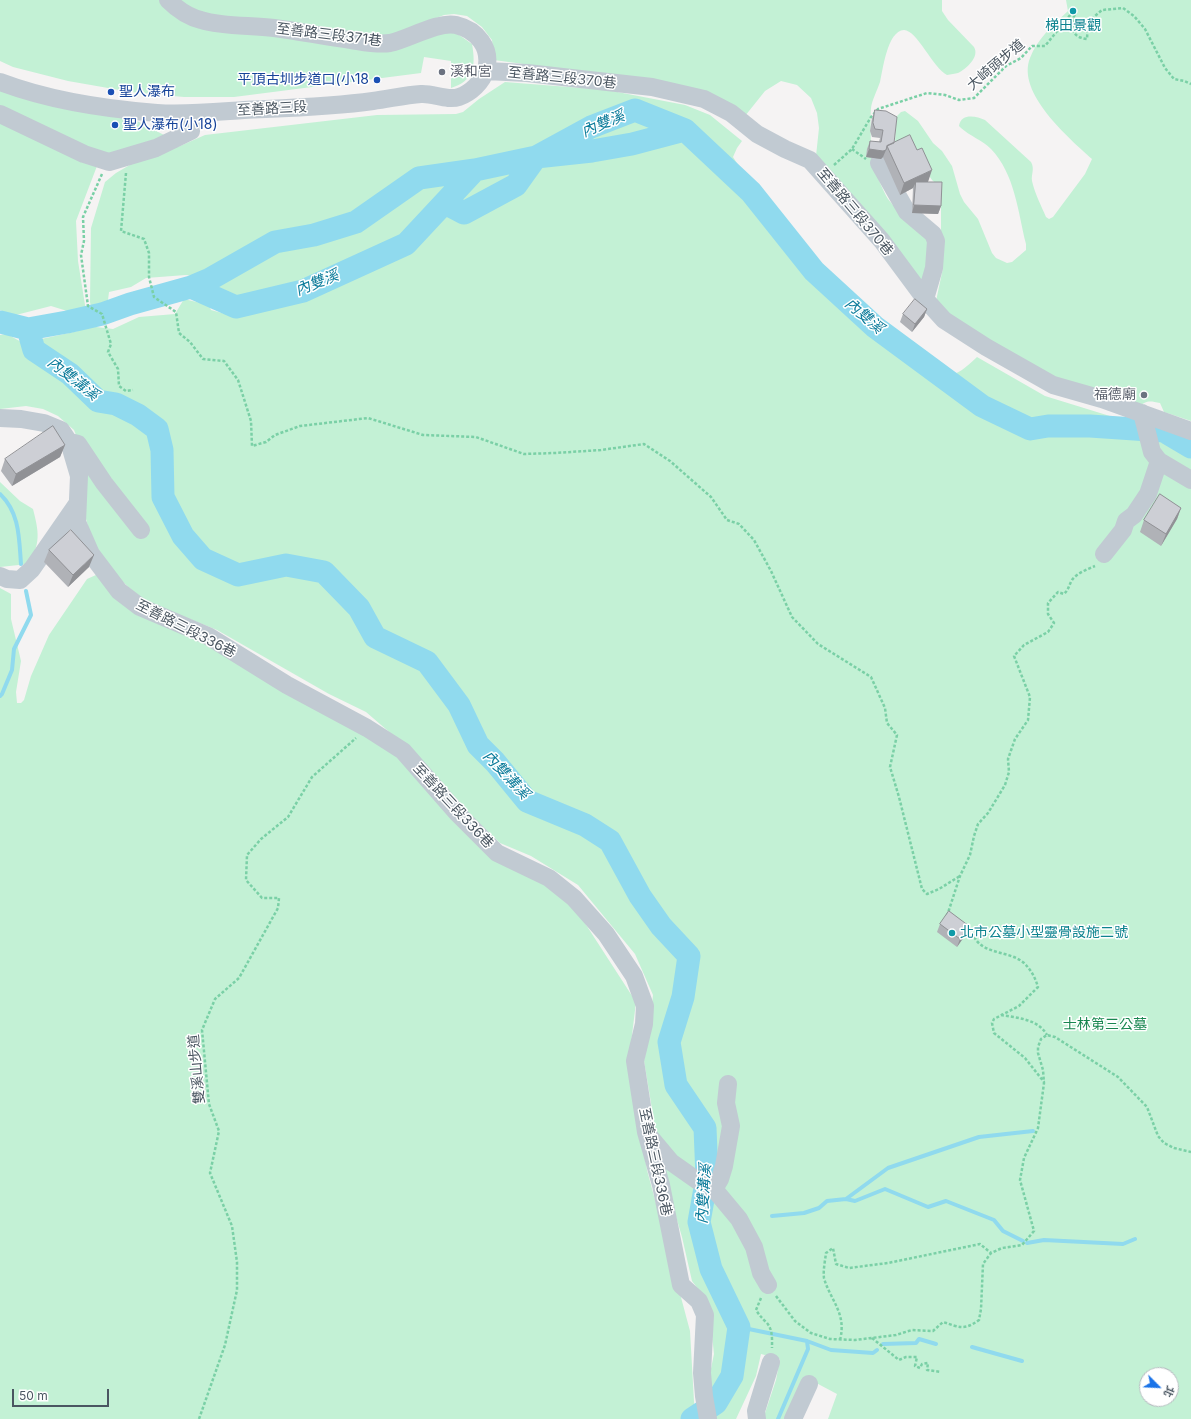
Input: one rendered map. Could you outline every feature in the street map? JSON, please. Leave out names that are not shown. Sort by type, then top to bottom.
[{"type":"street","name":"至善路三段371巷","points":[[168,0],[188,16],[202,21],[276,28],[318,36],[373,43],[390,43],[446,25],[458,26],[473,32],[485,46],[487,56],[486,71]]},
{"type":"street","name":"至善路三段","points":[[0,82],[12,87],[76,104],[157,113],[192,114],[373,102],[423,94],[458,98],[478,85],[486,71]]},
{"type":"street","name":"至善路三段370巷","points":[[486,71],[527,73],[652,87],[704,100],[731,113],[757,134],[810,160],[825,175],[882,241],[925,299],[944,320],[986,347],[1053,385],[1102,399],[1191,431]]},
{"type":"street","points":[[0,114],[84,154],[109,162],[156,148],[191,131],[192,114]]},
{"type":"street","points":[[879,163],[907,212],[933,234],[936,241],[934,268],[925,299]]},
{"type":"street","points":[[1142,414],[1152,452],[1159,461],[1191,480]]},
{"type":"street","name":"至善路三段336巷","points":[[0,418],[22,419],[44,423],[61,430],[69,442],[79,476],[76,522],[91,554],[119,591],[140,607],[208,636],[287,685],[367,728],[403,751],[458,814],[497,853],[549,878],[574,898],[606,934],[634,976],[645,1006],[644,1024],[635,1061],[646,1132],[661,1185],[681,1285],[699,1301],[705,1315],[702,1372],[708,1419]]},
{"type":"street","points":[[69,442],[78,444],[104,483],[141,530]]},
{"type":"street","points":[[1104,554],[1123,530],[1126,521],[1134,516],[1148,494],[1159,461]]},
{"type":"street","points":[[0,576],[7,579],[20,580],[32,569],[77,504]]},
{"type":"street","points":[[1123,530],[1136,530],[1152,505]]},
{"type":"street","points":[[714,1189],[720,1179],[724,1166],[731,1126],[726,1103],[728,1084]]},
{"type":"street","points":[[646,1132],[671,1162],[698,1182],[714,1189],[739,1219],[754,1247],[761,1273],[768,1284]]},
{"type":"street","points":[[757,1419],[756,1411],[771,1362]]},
{"type":"street","points":[[793,1419],[809,1384]]},
{"type":"path","name":"大崎頭步道","points":[[825,175],[852,149],[878,109],[927,93],[945,94],[959,100],[974,98],[1006,66],[1021,58],[1032,46],[1045,46],[1072,14],[1075,13],[1072,25],[1074,33],[1080,38],[1087,39],[1088,22],[1102,10],[1123,8],[1134,16],[1145,29],[1165,68],[1174,79],[1191,84]]},
{"type":"path","points":[[128,156],[121,231],[144,239],[149,253],[149,277],[154,297],[176,312],[178,333],[190,342],[203,359],[224,361],[232,370],[238,380],[251,421],[252,446],[266,442],[275,435],[300,426],[368,418],[424,435],[476,437],[524,454],[554,454],[601,450],[644,444],[670,461],[705,491],[727,520],[738,524],[754,540],[772,571],[792,617],[818,644],[871,677],[885,708],[887,723],[897,735],[890,767],[900,797],[922,888],[927,894],[939,889],[960,876]]},
{"type":"path","points":[[109,162],[99,179],[83,217],[84,241],[81,255],[88,306],[102,314],[111,344],[108,352],[118,369],[119,386],[126,391],[133,390]]},
{"type":"path","points":[[953,919],[947,917],[948,911],[960,876],[970,855],[978,824],[988,813],[1005,785],[1009,772],[1008,759],[1015,739],[1028,720],[1030,697],[1014,656],[1024,645],[1048,632],[1054,623],[1048,614],[1048,603],[1058,592],[1064,594],[1069,588],[1072,579],[1086,569],[1102,562],[1104,554]]},
{"type":"path","name":"雙溪山步道","points":[[199,1419],[225,1345],[237,1290],[237,1262],[232,1226],[210,1173],[219,1130],[209,1104],[202,1030],[215,999],[239,978],[278,908],[280,898],[262,898],[246,880],[247,855],[261,839],[288,817],[312,777],[342,752],[367,728]]},
{"type":"path","points":[[964,924],[972,930],[974,939],[986,949],[1022,962],[1034,975],[1038,987],[1019,1006],[994,1019],[992,1023],[994,1033],[1025,1058],[1044,1082]]},
{"type":"path","points":[[1001,1015],[1023,1018],[1041,1026],[1047,1035]]},
{"type":"path","points":[[771,1362],[772,1334],[768,1324],[760,1317],[756,1310],[768,1284],[795,1321],[810,1333],[830,1339],[854,1340],[896,1335],[912,1330],[933,1331],[943,1322],[958,1327],[969,1327],[979,1320],[981,1309],[983,1264],[991,1253],[1002,1248],[1022,1245],[1034,1231],[1020,1180],[1024,1158],[1038,1128],[1044,1082],[1038,1047],[1041,1039],[1047,1035],[1055,1036],[1118,1077],[1147,1107],[1158,1136],[1164,1143],[1174,1148],[1191,1152]]},
{"type":"path","points":[[840,1340],[843,1330],[839,1310],[824,1277],[826,1253],[833,1248],[836,1264],[849,1268],[888,1263],[980,1244],[991,1253]]},
{"type":"path","points":[[871,1338],[898,1360],[906,1357],[917,1357],[915,1366],[920,1368],[922,1364],[928,1363],[927,1370],[941,1372]]},
{"type":"green space","points":[[0,0],[160,0],[173,13],[380,50],[452,30],[472,44],[474,59],[472,72],[469,77],[459,85],[451,88],[451,61],[424,57],[421,73],[234,97],[184,97],[131,92],[68,81],[13,67],[0,61]]},
{"type":"green space","points":[[178,0],[942,0],[942,11],[948,20],[974,47],[974,59],[961,71],[947,75],[936,65],[914,36],[904,30],[898,32],[890,44],[887,52],[880,82],[871,108],[872,162],[882,187],[888,199],[897,210],[930,238],[924,289],[816,156],[819,128],[817,113],[811,98],[797,85],[781,81],[765,91],[745,116],[656,82],[494,60],[492,40],[482,27],[467,16],[454,14],[444,15],[390,36],[373,39],[205,16]]},
{"type":"green space","points":[[1066,0],[1191,0],[1191,421],[1164,412],[1160,403],[1148,402],[1139,407],[1047,375],[961,326],[936,301],[943,268],[941,237],[941,188],[932,180],[924,168],[895,144],[896,117],[901,112],[905,111],[918,121],[933,143],[942,151],[952,166],[960,194],[964,202],[978,219],[992,253],[996,258],[1007,263],[1012,262],[1026,250],[1026,244],[1011,182],[999,159],[991,149],[959,126],[960,122],[966,117],[977,117],[985,120],[1031,162],[1033,167],[1032,181],[1036,195],[1046,217],[1049,219],[1053,217],[1085,174],[1092,159],[1047,114],[1037,100],[1031,86],[1028,72],[1030,58],[1037,44],[1046,32],[1068,11]]},
{"type":"green space","name":"士林第三公墓","points":[[505,82],[607,90],[685,105],[710,115],[742,141],[733,157],[769,213],[927,369],[942,375],[954,374],[965,368],[977,357],[1045,396],[1139,425],[1168,432],[1191,442],[1191,1419],[828,1419],[837,1394],[805,1377],[786,1419],[763,1419],[776,1380],[780,1359],[761,1354],[756,1376],[736,1419],[712,1419],[707,1388],[714,1354],[711,1326],[705,1298],[692,1281],[682,1237],[662,1169],[644,1061],[649,1035],[653,995],[635,954],[578,885],[531,856],[500,843],[461,806],[409,749],[366,712],[329,694],[217,630],[160,607],[138,596],[122,581],[98,552],[89,530],[83,508],[82,450],[74,430],[58,416],[43,409],[26,406],[0,409],[0,335],[7,334],[23,343],[78,331],[88,326],[113,329],[139,317],[175,314],[184,299],[209,305],[211,310],[229,315],[234,311],[235,306],[214,284],[201,277],[186,275],[146,278],[131,287],[109,292],[107,308],[94,309],[91,307],[91,228],[105,182],[116,173],[140,159],[180,146],[205,135],[377,115],[456,114],[463,112],[479,99]]},
{"type":"green space","points":[[0,87],[135,120],[166,136],[104,155],[0,110]]},
{"type":"green space","points":[[0,120],[97,166],[76,221],[78,261],[85,305],[84,313],[77,314],[51,306],[12,316],[0,310]]},
{"type":"green space","points":[[0,482],[20,501],[33,509],[37,524],[38,538],[35,550],[28,564],[0,567]]},
{"type":"green space","points":[[96,575],[400,756],[450,813],[570,900],[636,1002],[629,1060],[647,1170],[690,1331],[695,1419],[0,1419],[0,588],[11,594],[11,619],[21,661],[16,692],[17,703],[21,703],[24,700],[31,676],[49,635],[87,579]]},
{"type":"building","points":[[875,110],[886,111],[897,117],[894,143],[887,146],[886,150],[883,151],[869,149],[870,141],[881,142],[883,130],[875,129],[873,123]]},
{"type":"building","points":[[910,135],[917,150],[922,148],[932,170],[904,183],[887,146]]},
{"type":"building","points":[[916,182],[942,182],[941,206],[914,205]]},
{"type":"building","points":[[915,299],[927,309],[915,324],[903,314]]},
{"type":"building","points":[[53,426],[65,445],[16,474],[5,459]]},
{"type":"building","points":[[1160,494],[1181,508],[1166,534],[1144,520]]},
{"type":"building","points":[[71,530],[94,555],[73,575],[49,550]]},
{"type":"building","points":[[949,911],[969,926],[960,939],[940,924]]},
{"type":"waterway","name":"內雙溪","points":[[0,322],[28,329],[67,322],[102,314],[130,304],[191,287],[236,307],[303,291],[406,244],[475,170],[536,157],[591,127],[635,110],[685,130],[751,192],[814,271],[875,327],[982,406],[1030,429],[1048,426],[1090,426],[1164,431],[1191,447]]},
{"type":"waterway","points":[[445,203],[464,213],[516,185],[536,157],[592,151],[632,144],[685,130]]},
{"type":"waterway","points":[[191,287],[210,279],[275,242],[314,235],[356,222],[419,178],[475,170]]},
{"type":"waterway","name":"內雙溝溪","points":[[28,329],[34,350],[70,374],[98,401],[116,404],[138,415],[157,429],[162,450],[163,497],[183,536],[203,559],[238,575],[286,565],[324,572],[359,608],[375,637],[427,662],[459,705],[478,745],[495,762],[527,801],[585,825],[610,841],[640,896],[661,926],[689,956],[683,997],[669,1042],[676,1085],[705,1128],[707,1177],[699,1222],[711,1269],[739,1327],[732,1376],[716,1403],[692,1419]]},
{"type":"waterway","points":[[0,494],[7,501],[15,518],[19,536],[21,564]]},
{"type":"waterway","points":[[0,696],[12,670],[14,649],[31,615],[26,591]]},
{"type":"waterway","points":[[772,1216],[804,1213],[819,1208],[827,1201],[846,1199],[888,1168],[979,1137],[1033,1131]]},
{"type":"waterway","points":[[846,1199],[855,1201],[885,1189],[928,1207],[946,1201],[994,1220],[1003,1231],[1023,1241]]},
{"type":"waterway","points":[[1027,1243],[1044,1240],[1123,1244],[1135,1239]]},
{"type":"waterway","points":[[739,1327],[807,1341],[808,1349],[778,1419]]},
{"type":"waterway","points":[[883,1344],[916,1343],[919,1339],[936,1344]]},
{"type":"waterway","points":[[807,1341],[831,1350],[873,1353],[877,1350]]},
{"type":"waterway","points":[[972,1347],[1022,1361]]},
{"type":"place","name":"梯田景觀","points":[[1073,11]]},
{"type":"place","name":"溪和宮","points":[[442,72]]},
{"type":"place","name":"平頂古圳步道口(小18","points":[[377,80]]},
{"type":"place","name":"聖人瀑布","points":[[111,92]]},
{"type":"place","name":"聖人瀑布(小18)","points":[[115,125]]},
{"type":"place","name":"福德廟","points":[[1144,395]]},
{"type":"place","name":"北市公墓小型靈骨設施二號","points":[[952,933]]}]
